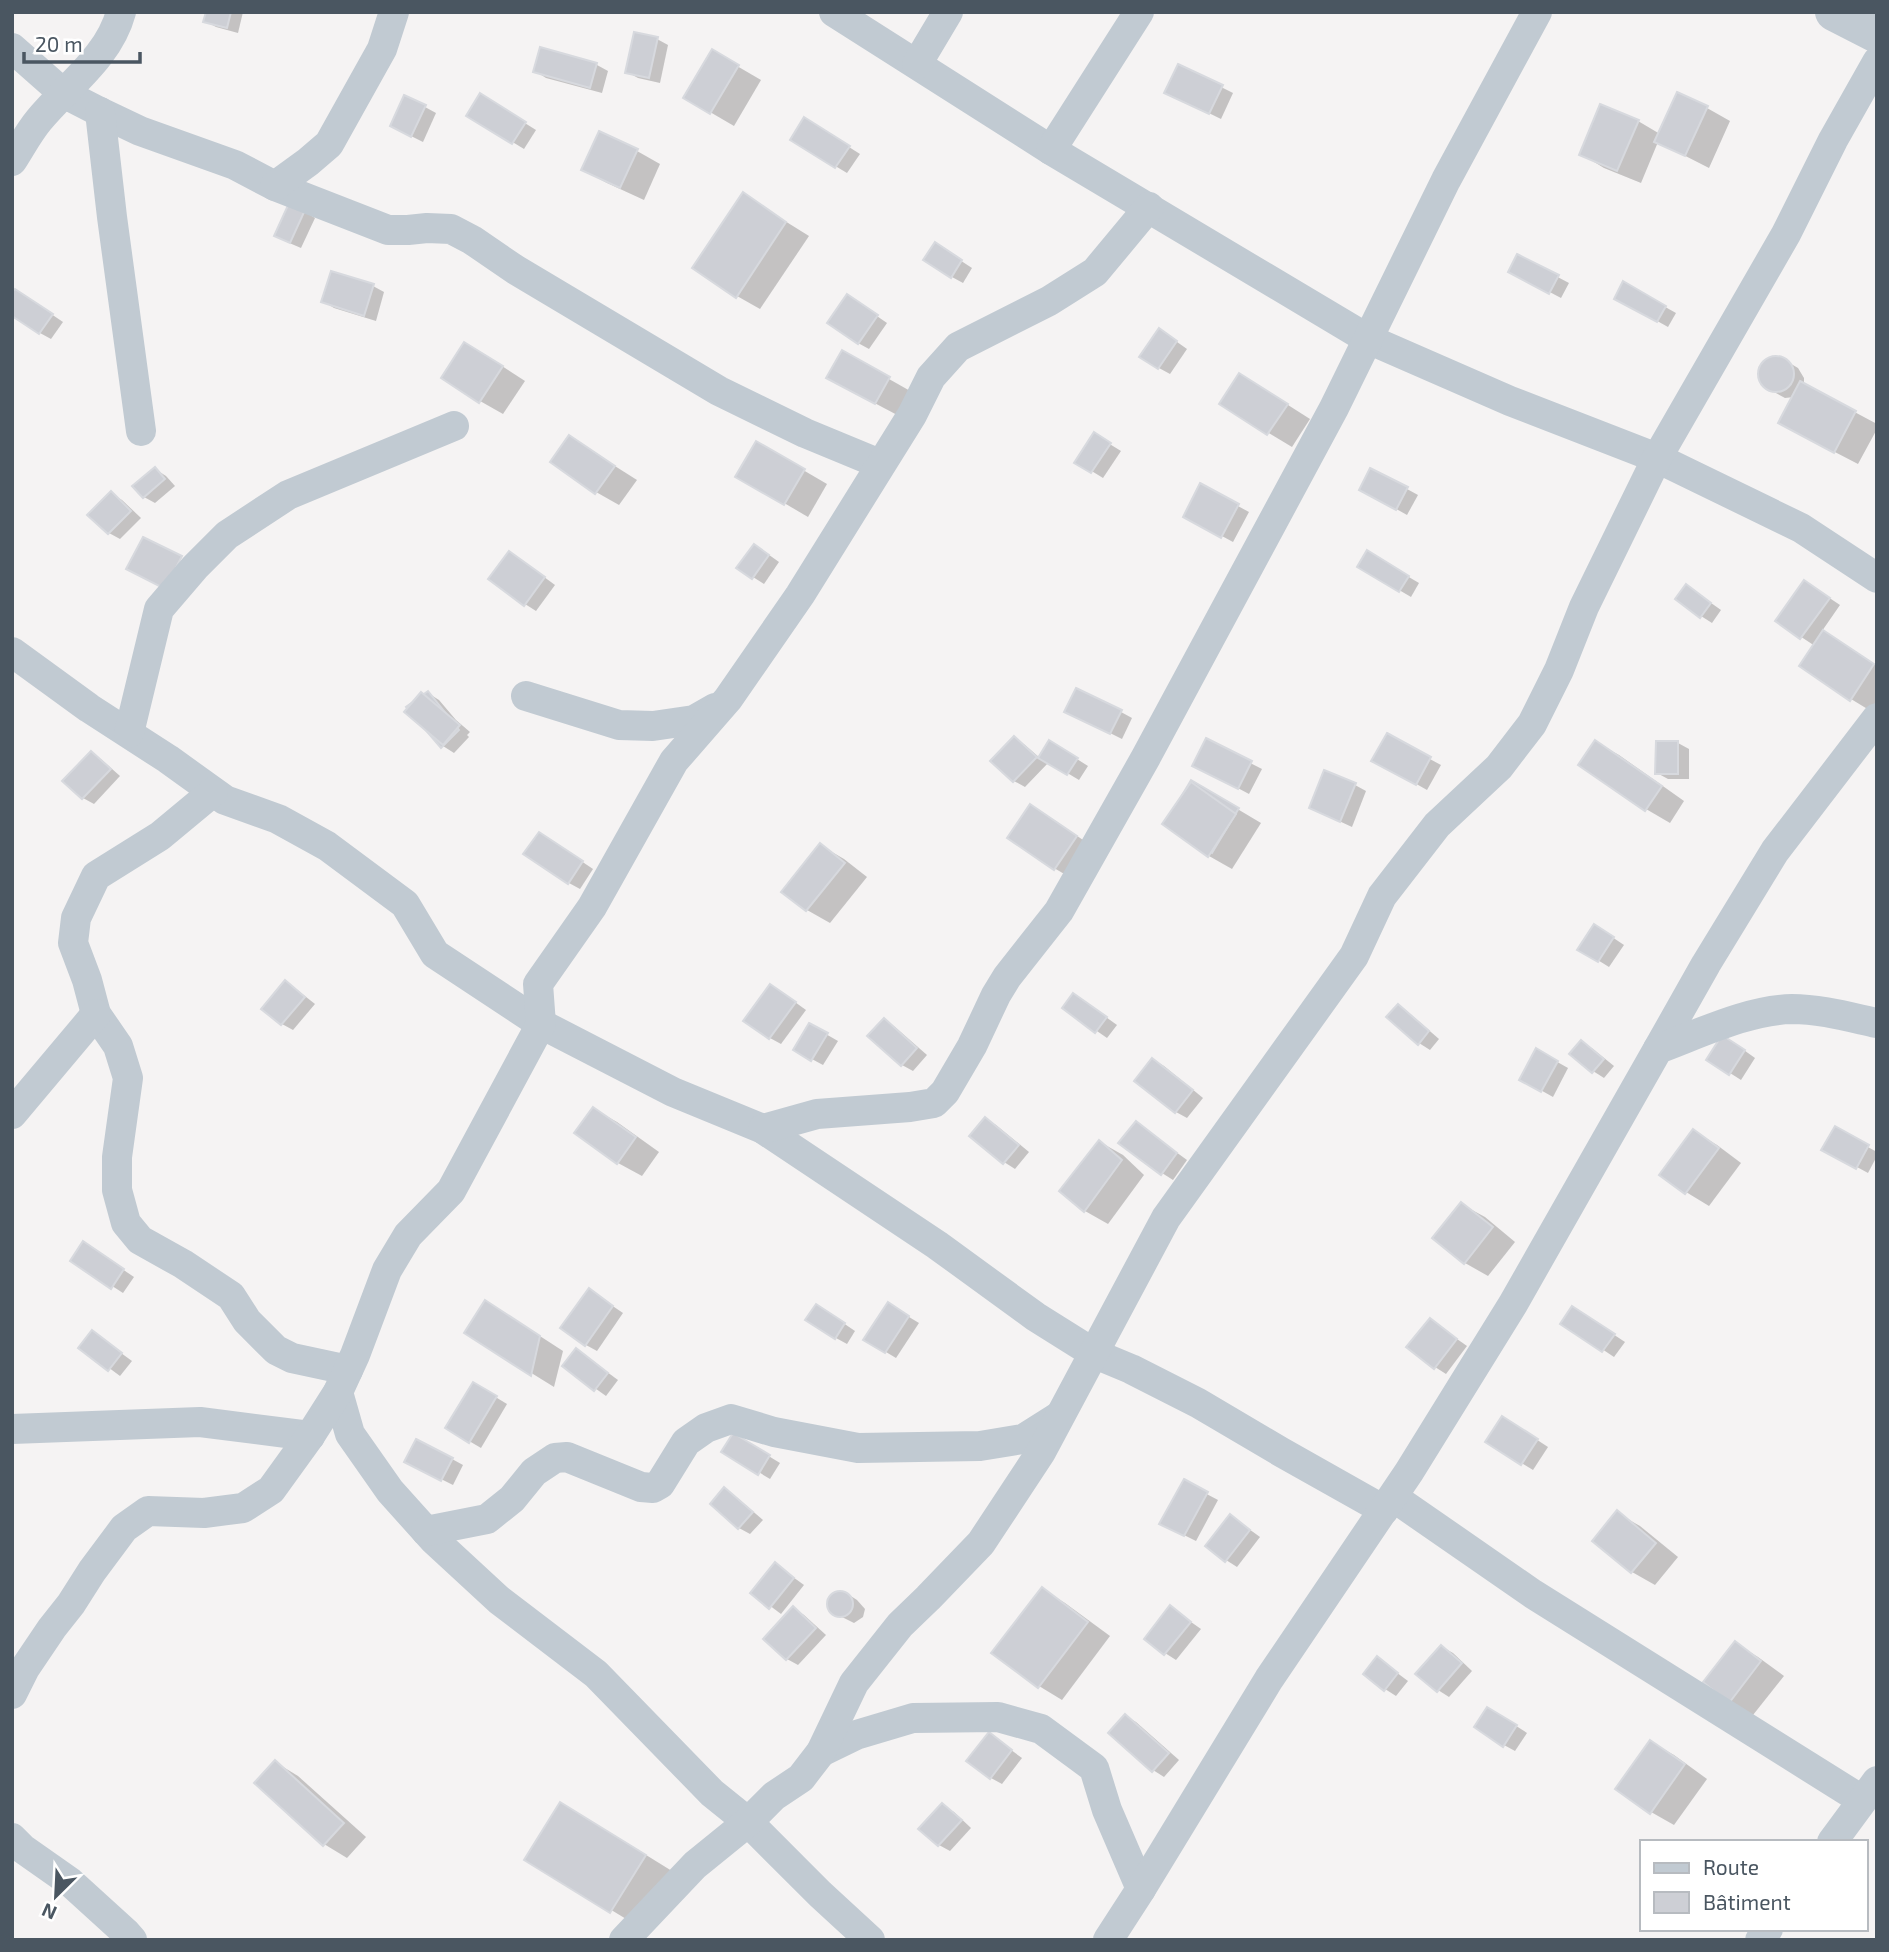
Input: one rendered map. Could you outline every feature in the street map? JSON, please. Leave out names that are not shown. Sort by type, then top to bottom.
[{"type":"street","points":[[12,161],[37,122],[94,63],[118,23],[121,12]]},
{"type":"street","points":[[275,186],[329,144],[382,49],[394,12]]},
{"type":"street","points":[[834,12],[1051,150],[1368,339],[1510,401],[1657,458],[1801,528],[1877,578]]},
{"type":"street","points":[[917,64],[948,12]]},
{"type":"street","points":[[1051,150],[1139,12]]},
{"type":"street","points":[[763,1129],[817,1114],[934,1103],[945,1092],[972,1046],[996,995],[1059,911],[1146,757],[1297,478],[1446,180],[1537,12]]},
{"type":"street","points":[[1834,12],[1877,34]]},
{"type":"street","points":[[12,48],[64,93],[140,131],[235,165],[275,186],[388,230],[451,229],[719,391],[805,433],[880,464]]},
{"type":"street","points":[[624,1940],[695,1865],[757,1832],[775,1796],[801,1778],[821,1752],[854,1683],[900,1625],[981,1543],[1041,1452],[1166,1218],[1354,956],[1382,896],[1437,825],[1499,766],[1532,724],[1559,670],[1584,607],[1657,458],[1786,234],[1833,140],[1877,62]]},
{"type":"street","points":[[100,112],[141,430]]},
{"type":"street","points":[[12,1694],[45,1637],[124,1528],[148,1511],[204,1513],[243,1508],[271,1490],[310,1436],[343,1381],[387,1270],[408,1235],[451,1191],[541,1024],[538,984],[592,907],[674,761],[725,702],[800,595],[912,415],[931,377],[958,347],[1049,301],[1095,272],[1149,207]]},
{"type":"street","points":[[129,733],[159,609],[227,535],[288,495],[454,426]]},
{"type":"street","points":[[12,652],[225,800],[278,819],[327,846],[405,904],[435,954],[541,1024],[673,1092],[763,1129],[937,1245],[1036,1317],[1095,1354],[1198,1403],[1281,1452],[1388,1503],[1533,1594],[1870,1790],[1833,1840]]},
{"type":"street","points":[[526,696],[619,725],[653,726],[694,720],[725,702]]},
{"type":"street","points":[[1108,1940],[1269,1679],[1388,1503],[1513,1304],[1706,964],[1776,851],[1877,718]]},
{"type":"street","points":[[214,792],[160,836],[96,876],[76,918],[73,943],[96,1014],[118,1046],[128,1078],[117,1157],[117,1190],[126,1223],[140,1240],[231,1296],[247,1321],[276,1350],[343,1381]]},
{"type":"street","points":[[1658,1049],[1763,1013],[1793,1009],[1838,1014],[1877,1023]]},
{"type":"street","points":[[12,1114],[96,1014]]},
{"type":"street","points":[[343,1381],[350,1434],[390,1491],[426,1531],[499,1600],[596,1674],[712,1793],[870,1940]]},
{"type":"street","points":[[426,1531],[487,1519],[512,1499],[534,1472],[555,1458],[567,1457],[640,1487],[653,1488],[665,1478],[687,1442],[706,1428],[730,1419],[774,1432],[858,1448],[872,1448],[980,1446],[1023,1439],[1062,1415]]},
{"type":"street","points":[[12,1429],[200,1422],[310,1436]]},
{"type":"street","points":[[821,1752],[856,1735],[913,1718],[998,1717],[1041,1729],[1094,1768],[1107,1810],[1141,1889]]},
{"type":"street","points":[[16,1850],[70,1882],[132,1940]]},
{"type":"building","points":[[206,12],[231,12],[227,28],[203,22]]},
{"type":"building","points":[[634,32],[658,37],[649,78],[625,73]]},
{"type":"building","points":[[540,47],[597,63],[590,88],[533,72]]},
{"type":"building","points":[[712,49],[739,65],[710,114],[683,98]]},
{"type":"building","points":[[1178,64],[1223,85],[1209,114],[1164,93]]},
{"type":"building","points":[[1677,92],[1708,106],[1685,156],[1654,142]]},
{"type":"building","points":[[480,93],[526,122],[512,144],[466,116]]},
{"type":"building","points":[[404,95],[426,105],[411,137],[390,126]]},
{"type":"building","points":[[1600,104],[1639,120],[1617,171],[1579,155]]},
{"type":"building","points":[[804,117],[850,146],[835,168],[790,140]]},
{"type":"building","points":[[599,131],[638,149],[620,188],[581,170]]},
{"type":"building","points":[[743,192],[786,222],[736,298],[692,268]]},
{"type":"building","points":[[289,203],[305,210],[290,243],[274,236]]},
{"type":"building","points":[[935,242],[962,260],[951,278],[923,260]]},
{"type":"building","points":[[1517,254],[1559,275],[1549,294],[1508,272]]},
{"type":"building","points":[[331,271],[374,284],[364,316],[321,302]]},
{"type":"building","points":[[1623,281],[1666,306],[1657,322],[1614,299]]},
{"type":"building","points":[[15,289],[53,314],[39,334],[12,316],[12,292]]},
{"type":"building","points":[[847,294],[878,315],[858,344],[827,323]]},
{"type":"building","points":[[1159,328],[1177,341],[1158,369],[1139,357]]},
{"type":"building","points":[[464,342],[503,366],[479,403],[441,378]]},
{"type":"building","points":[[842,350],[890,377],[875,404],[826,378]]},
{"type":"building","points":[[1776,356],[1789,361],[1794,374],[1789,387],[1776,392],[1763,387],[1758,374],[1763,361]]},
{"type":"building","points":[[1239,373],[1288,404],[1267,435],[1219,404]]},
{"type":"building","points":[[1800,381],[1856,411],[1834,453],[1778,423]]},
{"type":"building","points":[[1094,432],[1111,443],[1091,473],[1074,463]]},
{"type":"building","points":[[569,435],[615,466],[595,494],[550,462]]},
{"type":"building","points":[[756,441],[805,469],[784,505],[735,477]]},
{"type":"building","points":[[155,467],[165,479],[143,498],[132,486]]},
{"type":"building","points":[[1370,468],[1408,487],[1396,510],[1359,490]]},
{"type":"building","points":[[1200,483],[1239,504],[1221,538],[1183,517]]},
{"type":"building","points":[[111,491],[131,511],[108,534],[87,515]]},
{"type":"building","points":[[143,537],[182,556],[165,589],[126,569]]},
{"type":"building","points":[[754,544],[769,555],[752,579],[736,568]]},
{"type":"building","points":[[1367,550],[1409,576],[1399,592],[1357,567]]},
{"type":"building","points":[[509,551],[545,577],[524,606],[488,579]]},
{"type":"building","points":[[1804,580],[1830,598],[1800,639],[1775,621]]},
{"type":"building","points":[[1686,584],[1711,603],[1700,618],[1675,599]]},
{"type":"building","points":[[1823,630],[1874,664],[1850,701],[1799,666]]},
{"type":"building","points":[[1076,688],[1122,710],[1110,734],[1064,712]]},
{"type":"building","points":[[428,691],[459,730],[441,748],[406,707]]},
{"type":"building","points":[[421,692],[460,725],[443,745],[404,712]]},
{"type":"building","points":[[1387,733],[1431,757],[1416,785],[1371,761]]},
{"type":"building","points":[[1014,736],[1037,757],[1013,782],[990,761]]},
{"type":"building","points":[[1206,738],[1252,761],[1238,789],[1192,766]]},
{"type":"building","points":[[1049,740],[1078,758],[1067,775],[1038,758]]},
{"type":"building","points":[[1595,740],[1662,786],[1645,811],[1578,765]]},
{"type":"building","points":[[1656,741],[1678,741],[1678,774],[1655,774]]},
{"type":"building","points":[[91,751],[111,769],[82,799],[62,781]]},
{"type":"building","points":[[1324,770],[1356,783],[1340,822],[1309,808]]},
{"type":"building","points":[[1191,780],[1239,808],[1212,853],[1165,825]]},
{"type":"building","points":[[1191,782],[1236,814],[1208,857],[1162,824]]},
{"type":"building","points":[[1030,804],[1077,836],[1054,870],[1007,838]]},
{"type":"building","points":[[539,832],[583,861],[568,884],[523,854]]},
{"type":"building","points":[[820,843],[845,863],[806,911],[781,892]]},
{"type":"building","points":[[1594,924],[1614,937],[1598,962],[1577,950]]},
{"type":"building","points":[[285,980],[305,997],[281,1025],[261,1009]]},
{"type":"building","points":[[770,984],[796,1002],[769,1039],[743,1021]]},
{"type":"building","points":[[1073,993],[1107,1017],[1095,1033],[1062,1008]]},
{"type":"building","points":[[1398,1004],[1429,1031],[1418,1045],[1386,1017]]},
{"type":"building","points":[[884,1018],[917,1048],[901,1066],[867,1036]]},
{"type":"building","points":[[809,1023],[828,1033],[811,1061],[793,1050]]},
{"type":"building","points":[[1722,1035],[1745,1050],[1729,1075],[1706,1060]]},
{"type":"building","points":[[1581,1040],[1604,1059],[1592,1073],[1569,1054]]},
{"type":"building","points":[[1536,1048],[1558,1061],[1541,1092],[1519,1080]]},
{"type":"building","points":[[1152,1058],[1193,1090],[1175,1113],[1134,1081]]},
{"type":"building","points":[[593,1107],[636,1137],[617,1164],[574,1133]]},
{"type":"building","points":[[985,1117],[1019,1145],[1003,1164],[969,1136]]},
{"type":"building","points":[[1136,1121],[1177,1153],[1161,1175],[1118,1143]]},
{"type":"building","points":[[1835,1126],[1869,1145],[1856,1169],[1821,1150]]},
{"type":"building","points":[[1693,1129],[1719,1148],[1685,1194],[1659,1175]]},
{"type":"building","points":[[1099,1140],[1122,1160],[1084,1212],[1059,1191]]},
{"type":"building","points":[[1461,1202],[1493,1227],[1464,1264],[1432,1238]]},
{"type":"building","points":[[83,1241],[124,1269],[111,1289],[70,1261]]},
{"type":"building","points":[[589,1288],[613,1306],[585,1346],[560,1328]]},
{"type":"building","points":[[485,1300],[540,1336],[531,1376],[464,1333]]},
{"type":"building","points":[[888,1302],[909,1316],[885,1353],[863,1340]]},
{"type":"building","points":[[816,1304],[845,1323],[835,1339],[805,1320]]},
{"type":"building","points":[[1572,1306],[1615,1334],[1602,1352],[1560,1324]]},
{"type":"building","points":[[1430,1318],[1457,1339],[1434,1369],[1406,1347]]},
{"type":"building","points":[[92,1330],[122,1353],[108,1371],[78,1348]]},
{"type":"building","points":[[576,1348],[608,1373],[594,1391],[562,1366]]},
{"type":"building","points":[[473,1382],[497,1396],[469,1443],[445,1428]]},
{"type":"building","points":[[1502,1416],[1538,1439],[1521,1465],[1485,1442]]},
{"type":"building","points":[[733,1433],[770,1455],[758,1475],[721,1452]]},
{"type":"building","points":[[416,1439],[453,1458],[441,1481],[404,1462]]},
{"type":"building","points":[[1184,1479],[1208,1492],[1184,1536],[1159,1524]]},
{"type":"building","points":[[724,1487],[753,1512],[738,1529],[710,1504]]},
{"type":"building","points":[[1617,1510],[1656,1543],[1631,1573],[1592,1541]]},
{"type":"building","points":[[1230,1514],[1250,1530],[1225,1562],[1205,1546]]},
{"type":"building","points":[[775,1562],[794,1578],[769,1609],[750,1593]]},
{"type":"building","points":[[1042,1587],[1088,1622],[1038,1688],[991,1653]]},
{"type":"building","points":[[840,1591],[850,1594],[853,1604],[850,1614],[840,1617],[830,1614],[827,1604],[830,1594]]},
{"type":"building","points":[[1170,1605],[1191,1622],[1164,1655],[1144,1639]]},
{"type":"building","points":[[793,1606],[816,1628],[786,1660],[763,1639]]},
{"type":"building","points":[[1735,1641],[1761,1661],[1729,1703],[1703,1682]]},
{"type":"building","points":[[1441,1645],[1462,1663],[1437,1692],[1415,1674]]},
{"type":"building","points":[[1377,1656],[1398,1673],[1384,1691],[1363,1674]]},
{"type":"building","points":[[1487,1707],[1517,1725],[1503,1747],[1474,1727]]},
{"type":"building","points":[[1125,1714],[1169,1753],[1152,1772],[1108,1733]]},
{"type":"building","points":[[989,1732],[1012,1750],[990,1779],[966,1761]]},
{"type":"building","points":[[1650,1740],[1685,1764],[1650,1814],[1615,1789]]},
{"type":"building","points":[[275,1760],[344,1823],[323,1846],[254,1783]]},
{"type":"building","points":[[560,1802],[646,1855],[610,1913],[524,1860]]},
{"type":"building","points":[[942,1803],[962,1820],[938,1846],[918,1829]]}]
